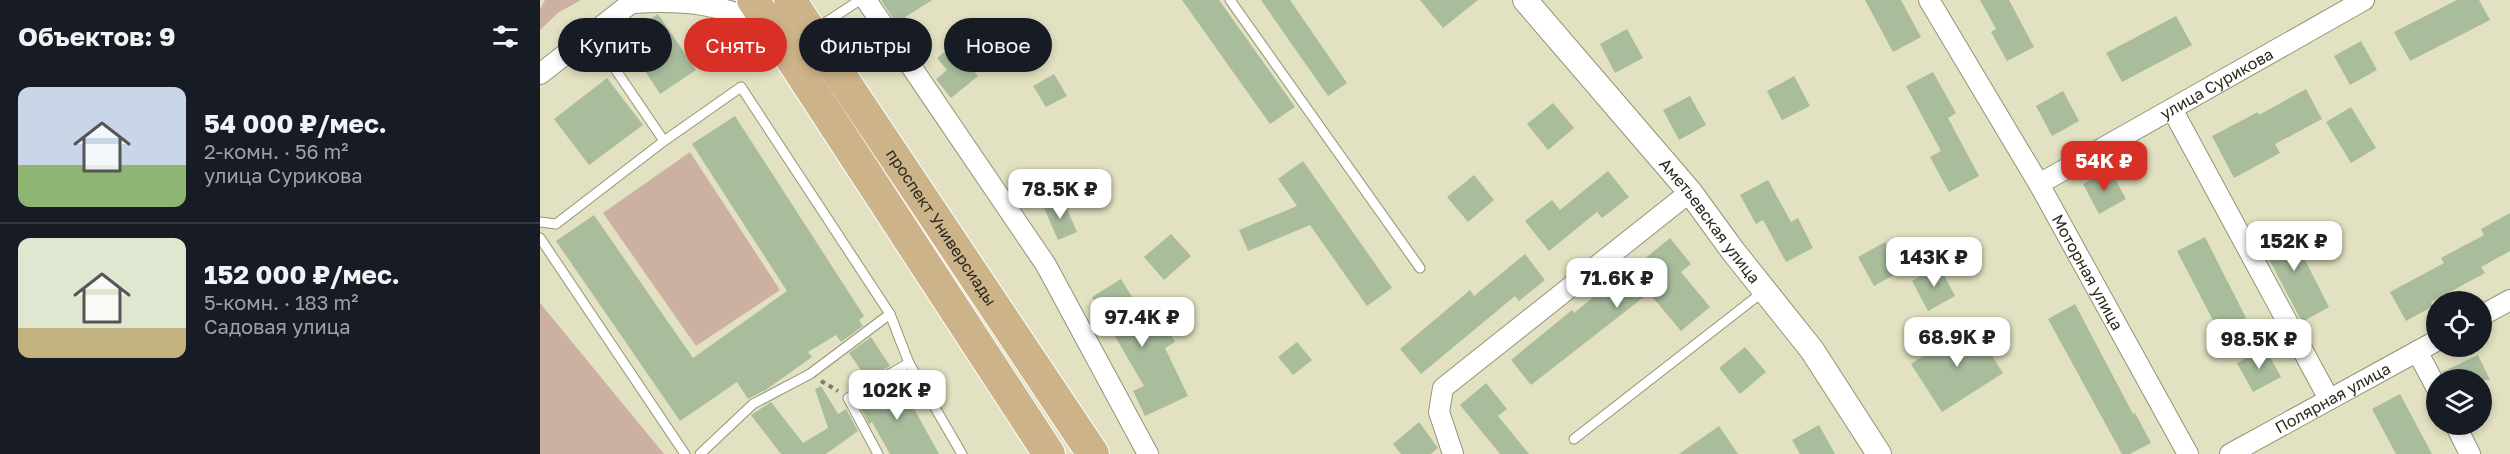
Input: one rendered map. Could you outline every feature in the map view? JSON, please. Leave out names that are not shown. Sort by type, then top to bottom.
[{"type":"main road","name":"проспект Универсиады","points":[[753,0],[764,18]]},
{"type":"main road","name":"проспект Универсиады","points":[[790,0],[801,18]]},
{"type":"main road","name":"проспект Универсиады","points":[[787,53],[1049,454]]},
{"type":"main road","name":"проспект Универсиады","points":[[837,72],[1093,454]]},
{"type":"street","points":[[866,0],[1046,265],[1148,454]]},
{"type":"street","name":"Аметьевская улица","points":[[1525,0],[1689,192],[1812,350],[1879,454]]},
{"type":"street","name":"Моторная улица","points":[[1929,0],[2038,184],[2188,454]]},
{"type":"street","name":"улица Сурикова","points":[[2038,184],[2364,0]]},
{"type":"street","points":[[614,18],[634,2],[681,1],[732,11],[748,18]]},
{"type":"street","points":[[540,74],[558,60]]},
{"type":"street","points":[[2172,109],[2329,399]]},
{"type":"street","points":[[1453,454],[1438,412],[1443,388],[1689,192]]},
{"type":"street","points":[[2492,310],[2510,300]]},
{"type":"street","name":"Полярная улица","points":[[2230,454],[2426,346]]},
{"type":"street","points":[[2417,351],[2426,369]]},
{"type":"street","points":[[2460,435],[2470,454]]},
{"type":"lane","points":[[832,18],[860,0]]},
{"type":"lane","points":[[1230,0],[1420,268]]},
{"type":"lane","points":[[617,72],[664,141]]},
{"type":"lane","points":[[540,222],[556,225],[664,141],[741,87],[890,314],[909,363],[962,454]]},
{"type":"lane","points":[[540,238],[685,454]]},
{"type":"lane","points":[[1574,439],[1765,290]]},
{"type":"lane","points":[[700,454],[753,404],[810,374],[890,314]]},
{"type":"lane","points":[[878,454],[848,398],[909,363]]},
{"type":"path","points":[[810,374],[848,398]]},
{"type":"shaded area","points":[[545,0],[581,0],[559,12],[540,30],[540,9]]},
{"type":"shaded area","points":[[690,152],[780,290],[696,346],[603,213]]},
{"type":"shaded area","points":[[540,303],[664,454],[540,454]]},
{"type":"building","points":[[881,0],[932,0],[904,18],[893,18]]},
{"type":"building","points":[[1182,0],[1219,0],[1295,107],[1270,124]]},
{"type":"building","points":[[1261,0],[1290,0],[1347,83],[1328,96]]},
{"type":"building","points":[[1420,0],[1478,0],[1443,28]]},
{"type":"building","points":[[1865,0],[1901,0],[1921,37],[1893,52]]},
{"type":"building","points":[[1980,0],[2009,0],[2034,47],[2007,61],[1991,32],[1996,29]]},
{"type":"building","points":[[2457,0],[2479,0],[2490,20],[2410,61],[2394,32]]},
{"type":"building","points":[[2176,16],[2192,45],[2122,82],[2106,53]]},
{"type":"building","points":[[1627,29],[1643,58],[1615,73],[1600,44]]},
{"type":"building","points":[[672,35],[684,52],[684,72],[693,72],[660,94],[646,72],[672,72]]},
{"type":"building","points":[[2361,41],[2377,70],[2350,85],[2334,56]]},
{"type":"building","points":[[944,52],[944,66],[937,58]]},
{"type":"building","points":[[945,72],[975,72],[978,76],[951,98],[936,79]]},
{"type":"building","points":[[1933,72],[1956,113],[1948,118],[1979,176],[1949,192],[1930,157],[1941,151],[1906,86]]},
{"type":"building","points":[[1054,74],[1067,96],[1046,107],[1033,86]]},
{"type":"building","points":[[1794,76],[1810,106],[1782,120],[1767,91]]},
{"type":"building","points":[[607,78],[643,125],[589,165],[554,119]]},
{"type":"building","points":[[2306,89],[2322,119],[2275,144],[2280,153],[2234,178],[2212,136],[2258,112],[2259,115]]},
{"type":"building","points":[[2063,91],[2079,121],[2052,136],[2036,106]]},
{"type":"building","points":[[1690,96],[1706,125],[1679,140],[1663,110]]},
{"type":"building","points":[[1553,103],[1574,128],[1548,150],[1527,124]]},
{"type":"building","points":[[2351,107],[2376,148],[2351,163],[2326,122]]},
{"type":"building","points":[[735,116],[864,316],[859,320],[863,326],[841,342],[836,335],[808,352],[812,357],[767,389],[748,399],[737,382],[680,421],[556,241],[594,215],[693,358],[787,291],[692,144]]},
{"type":"building","points":[[1303,161],[1392,288],[1367,306],[1310,225],[1248,251],[1239,230],[1297,206],[1278,179]]},
{"type":"building","points":[[2110,170],[2126,199],[2099,214],[2083,184]]},
{"type":"building","points":[[1608,171],[1629,197],[1602,218],[1597,212],[1549,251],[1525,221],[1552,200],[1560,210]]},
{"type":"building","points":[[1474,175],[1494,200],[1468,222],[1447,197]]},
{"type":"building","points":[[1768,180],[1791,222],[1798,218],[1813,248],[1786,262],[1763,220],[1756,224],[1740,195]]},
{"type":"building","points":[[1063,200],[1077,232],[1058,240],[1044,208]]},
{"type":"building","points":[[2510,213],[2510,251],[2481,267],[2485,273],[2451,291],[2426,291],[2426,310],[2406,321],[2390,292],[2444,263],[2441,258],[2484,235],[2481,229]]},
{"type":"building","points":[[2286,223],[2329,307],[2302,322],[2258,238]]},
{"type":"building","points":[[1171,234],[1191,256],[1164,280],[1144,257]]},
{"type":"building","points":[[2205,237],[2246,318],[2219,332],[2177,251]]},
{"type":"building","points":[[1670,238],[1691,264],[1681,272],[1710,307],[1681,331],[1649,293],[1531,385],[1511,360],[1572,310],[1574,313],[1613,281],[1615,283]]},
{"type":"building","points":[[1885,242],[1901,271],[1874,286],[1858,257]]},
{"type":"building","points":[[1525,254],[1545,280],[1519,301],[1515,296],[1421,374],[1400,349],[1470,290],[1474,296]]},
{"type":"building","points":[[1939,266],[1955,296],[1928,311],[1912,281]]},
{"type":"building","points":[[1121,279],[1148,323],[1159,315],[1175,342],[1165,348],[1188,396],[1145,416],[1133,391],[1144,386],[1092,297]]},
{"type":"building","points":[[2075,304],[2133,414],[2135,413],[2151,443],[2130,454],[2122,454],[2048,319]]},
{"type":"building","points":[[1972,325],[2003,373],[1942,412],[1911,364]]},
{"type":"building","points":[[871,337],[890,366],[867,379],[849,353]]},
{"type":"building","points":[[1297,342],[1312,360],[1293,375],[1278,357]]},
{"type":"building","points":[[1745,347],[1766,372],[1740,394],[1719,368]]},
{"type":"building","points":[[2265,348],[2281,377],[2253,392],[2237,363]]},
{"type":"building","points":[[2474,357],[2479,357],[2485,369],[2448,369]]},
{"type":"building","points":[[897,378],[939,454],[890,454],[872,422],[869,424],[858,402]]},
{"type":"building","points":[[1486,383],[1507,409],[1498,416],[1529,454],[1500,454],[1460,405]]},
{"type":"building","points":[[821,386],[838,414],[846,409],[858,431],[826,454],[781,454],[751,415],[771,402],[803,443],[828,428],[815,389]]},
{"type":"building","points":[[2400,394],[2432,454],[2396,454],[2372,409]]},
{"type":"building","points":[[1419,422],[1438,448],[1431,454],[1401,454],[1393,444]]},
{"type":"building","points":[[1819,425],[1835,454],[1800,454],[1792,440]]},
{"type":"building","points":[[1719,426],[1738,454],[1679,454]]}]
